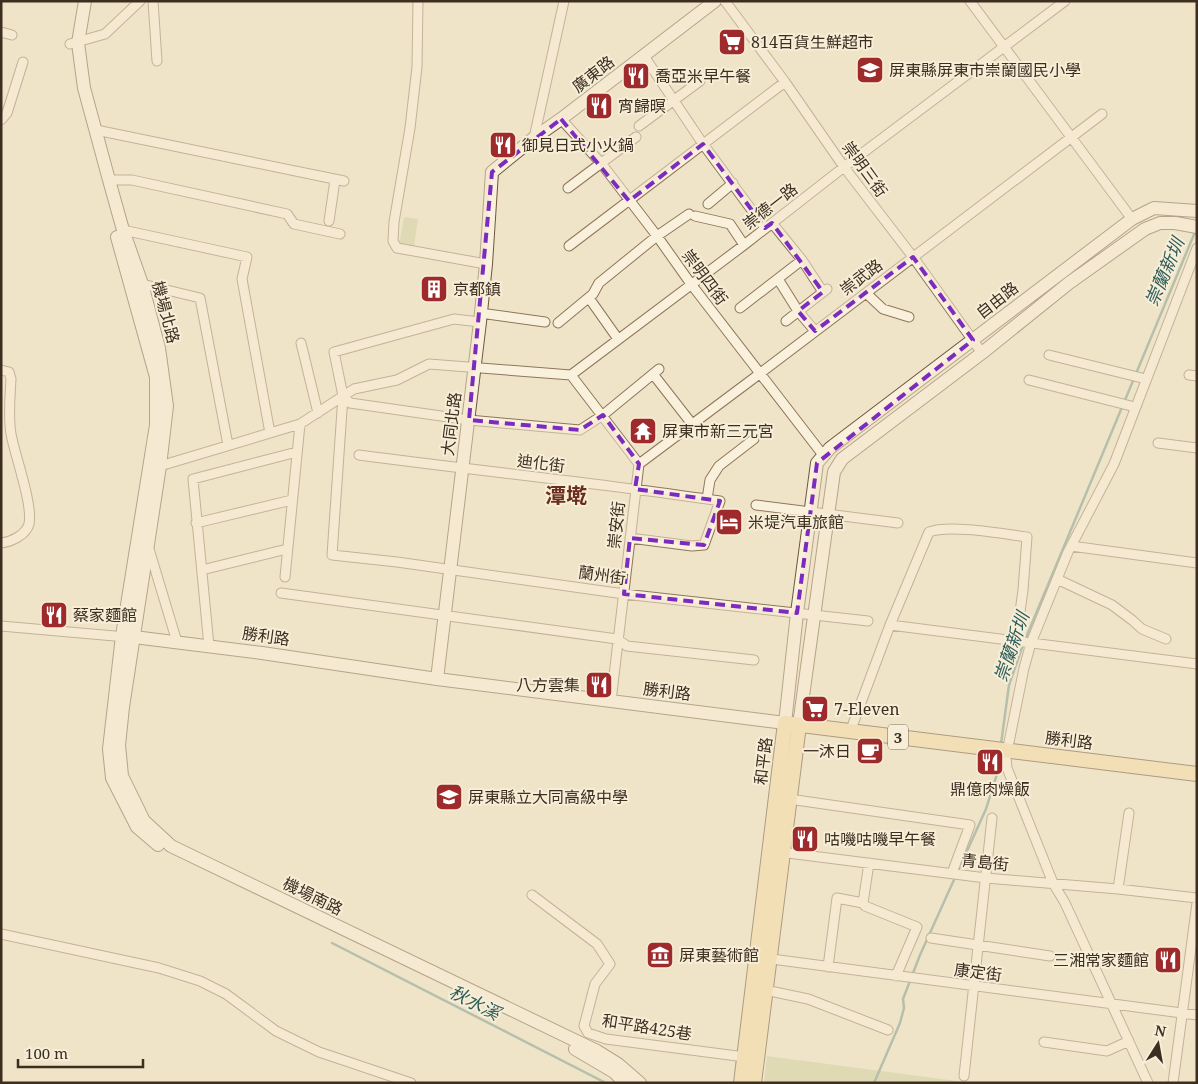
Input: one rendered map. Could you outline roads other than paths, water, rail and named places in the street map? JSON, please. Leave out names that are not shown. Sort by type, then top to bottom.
[{"type":"main road","name":"勝利路","points":[[792,724],[1197,774]]},
{"type":"main road","name":"和平路","points":[[776,851],[789,798],[792,724]]},
{"type":"main road","name":"和平路","points":[[741,1083],[747,1036],[763,958],[792,724]]},
{"type":"main road","name":"和平路","points":[[754,1083],[765,990],[763,958]]},
{"type":"street","name":"機場北路","points":[[78,1],[71,31],[109,180],[123,230],[142,284],[159,348],[167,406],[160,466],[142,543]]},
{"type":"street","name":"機場北路","points":[[85,1],[74,44],[76,89],[156,377],[156,425],[142,543],[128,637]]},
{"type":"street","points":[[74,44],[105,34],[140,1]]},
{"type":"street","points":[[153,1],[157,61]]},
{"type":"street","points":[[418,1],[417,67],[410,128],[394,222],[393,241],[398,248],[486,264]]},
{"type":"street","points":[[534,138],[564,1]]},
{"type":"street","name":"廣東路","points":[[492,172],[715,1]]},
{"type":"street","name":"崇明三街","points":[[725,1],[785,82],[844,167],[913,257],[982,353]]},
{"type":"street","points":[[970,1],[1132,219]]},
{"type":"street","name":"崇德一路","points":[[571,375],[1065,1]]},
{"type":"street","points":[[1,32],[12,35]]},
{"type":"street","points":[[644,56],[673,101],[732,183],[768,225],[802,260],[825,290],[786,321]]},
{"type":"street","points":[[1,120],[7,113],[23,62]]},
{"type":"street","points":[[639,126],[700,81]]},
{"type":"street","points":[[569,246],[785,82]]},
{"type":"street","name":"崇武路","points":[[639,464],[1102,114]]},
{"type":"street","name":"崇明四街","points":[[562,119],[601,163],[760,374],[827,452]]},
{"type":"street","points":[[96,130],[340,181],[329,221]]},
{"type":"street","points":[[568,188],[636,137]]},
{"type":"street","name":"大同北路","points":[[437,679],[486,264],[492,172]]},
{"type":"street","points":[[109,180],[132,180],[287,214],[294,224],[340,234]]},
{"type":"street","points":[[708,204],[732,183]]},
{"type":"street","name":"自由路","points":[[827,452],[1132,219],[1154,208],[1197,211]]},
{"type":"street","points":[[558,323],[593,294],[598,283],[657,236],[692,215],[730,224],[744,245]]},
{"type":"street","name":"自由路","points":[[842,459],[982,353],[1069,283],[1145,229],[1160,224],[1175,223],[1194,226]]},
{"type":"street","points":[[123,230],[247,257],[242,279],[270,434]]},
{"type":"street","points":[[1024,642],[1114,464],[1121,445],[1127,405],[1138,377],[1167,324],[1197,248]]},
{"type":"street","points":[[740,308],[802,260]]},
{"type":"street","points":[[778,279],[798,311],[815,331]]},
{"type":"street","points":[[142,284],[200,298],[228,444]]},
{"type":"street","points":[[866,293],[884,309],[910,316]]},
{"type":"street","points":[[589,298],[618,339]]},
{"type":"street","points":[[545,322],[480,318],[454,319],[334,352],[343,396],[350,404],[469,420],[580,430],[603,415],[656,371],[692,424]]},
{"type":"street","points":[[301,343],[318,413]]},
{"type":"street","points":[[1050,355],[1138,377]]},
{"type":"street","points":[[160,466],[228,444],[270,434],[300,424],[354,389],[397,380],[429,364],[571,375],[639,464]]},
{"type":"street","points":[[1,370],[9,372],[11,379],[10,432],[29,510],[27,528],[22,534],[8,542],[1,543]]},
{"type":"street","points":[[1029,380],[1127,405]]},
{"type":"street","name":"蘭州街","points":[[343,396],[332,555],[451,569],[624,594],[868,621]]},
{"type":"street","points":[[285,577],[300,424]]},
{"type":"street","points":[[707,499],[710,480],[719,466],[754,439]]},
{"type":"street","points":[[1158,443],[1197,448]]},
{"type":"street","points":[[209,646],[192,479],[297,452]]},
{"type":"street","name":"和平路","points":[[792,724],[797,612],[809,512],[816,462],[827,452]]},
{"type":"street","name":"迪化街","points":[[359,455],[720,501],[704,545],[692,546],[630,538]]},
{"type":"street","name":"和平路","points":[[792,724],[815,615],[834,472],[842,459]]},
{"type":"street","name":"崇安街","points":[[611,701],[639,464]]},
{"type":"street","points":[[196,523],[292,500]]},
{"type":"street","points":[[756,505],[898,523]]},
{"type":"street","points":[[850,732],[890,625],[929,532],[938,529],[1028,537],[1023,590],[1024,668],[1003,749],[1007,768],[1053,883],[1065,903],[1148,1083]]},
{"type":"street","points":[[142,543],[177,642]]},
{"type":"street","points":[[1072,546],[1197,563]]},
{"type":"street","points":[[202,570],[287,548]]},
{"type":"street","points":[[1057,579],[1112,605],[1142,629],[1166,639]]},
{"type":"street","points":[[281,593],[617,639],[627,646],[754,660]]},
{"type":"street","points":[[890,625],[1197,664]]},
{"type":"street","points":[[1,626],[128,637]]},
{"type":"street","name":"勝利路","points":[[128,637],[209,646],[437,679],[792,724]]},
{"type":"street","name":"機場南路","points":[[128,637],[109,748],[112,778],[137,827],[166,852],[586,1054],[614,1072],[626,1083]]},
{"type":"street","name":"機場南路","points":[[128,637],[119,745],[122,776],[144,821],[171,846],[597,1050],[618,1064],[640,1083]]},
{"type":"street","points":[[789,798],[970,825],[956,874]]},
{"type":"street","points":[[1118,889],[1129,813]]},
{"type":"street","points":[[964,1076],[992,818]]},
{"type":"street","name":"青島街","points":[[776,851],[986,878],[1118,889],[1197,898]]},
{"type":"street","points":[[828,967],[837,898],[863,903],[869,863]]},
{"type":"street","name":"和平路425巷","points":[[532,895],[597,944],[610,964],[595,984],[584,1026],[588,1032],[606,1039],[745,1057]]},
{"type":"street","points":[[1173,1083],[1197,903]]},
{"type":"street","points":[[865,906],[917,927],[896,976]]},
{"type":"street","points":[[1,934],[159,968],[200,981],[226,994],[276,1031],[319,1052],[411,1083]]},
{"type":"street","points":[[931,938],[1050,956]]},
{"type":"street","name":"康定街","points":[[763,958],[1197,1015]]},
{"type":"street","points":[[765,990],[808,998],[888,1030]]},
{"type":"street","points":[[745,1057],[759,1047],[747,1036]]},
{"type":"street","points":[[1044,1042],[1107,1051],[1130,1041]]},
{"type":"waterway","name":"崇蘭新圳","points":[[1025,640],[1195,232]]},
{"type":"waterway","name":"崇蘭新圳","points":[[1001,744],[1009,685],[1023,645]]},
{"type":"waterway","name":"崇蘭新圳","points":[[874,1083],[900,1023],[904,1008],[903,999],[920,955],[986,809],[997,774],[1000,755]]},
{"type":"waterway","name":"秋水溪","points":[[332,943],[606,1083]]},
{"type":"place","name":"814百貨生鮮超市","points":[[732,42]]},
{"type":"place","name":"屏東縣屏東市崇蘭國民小學","points":[[870,70]]},
{"type":"place","name":"喬亞米早午餐","points":[[636,76]]},
{"type":"place","name":"宵歸暝","points":[[599,106]]},
{"type":"place","name":"御見日式小火鍋","points":[[503,145]]},
{"type":"place","name":"京都鎮","points":[[434,289]]},
{"type":"place","name":"屏東市新三元宮","points":[[643,431]]},
{"type":"place","name":"米堤汽車旅館","points":[[729,522]]},
{"type":"place","name":"蔡家麵館","points":[[54,615]]},
{"type":"place","name":"八方雲集","points":[[599,685]]},
{"type":"place","name":"7-Eleven","points":[[815,709]]},
{"type":"place","name":"一沐日","points":[[870,751]]},
{"type":"place","name":"鼎億肉燥飯","points":[[990,762]]},
{"type":"place","name":"屏東縣立大同高級中學","points":[[449,797]]},
{"type":"place","name":"咕嘰咕嘰早午餐","points":[[805,839]]},
{"type":"place","name":"屏東藝術館","points":[[660,955]]},
{"type":"place","name":"三湘常家麵館","points":[[1168,960]]},
{"type":"district","name":"潭墘","points":[[566,495]]}]
